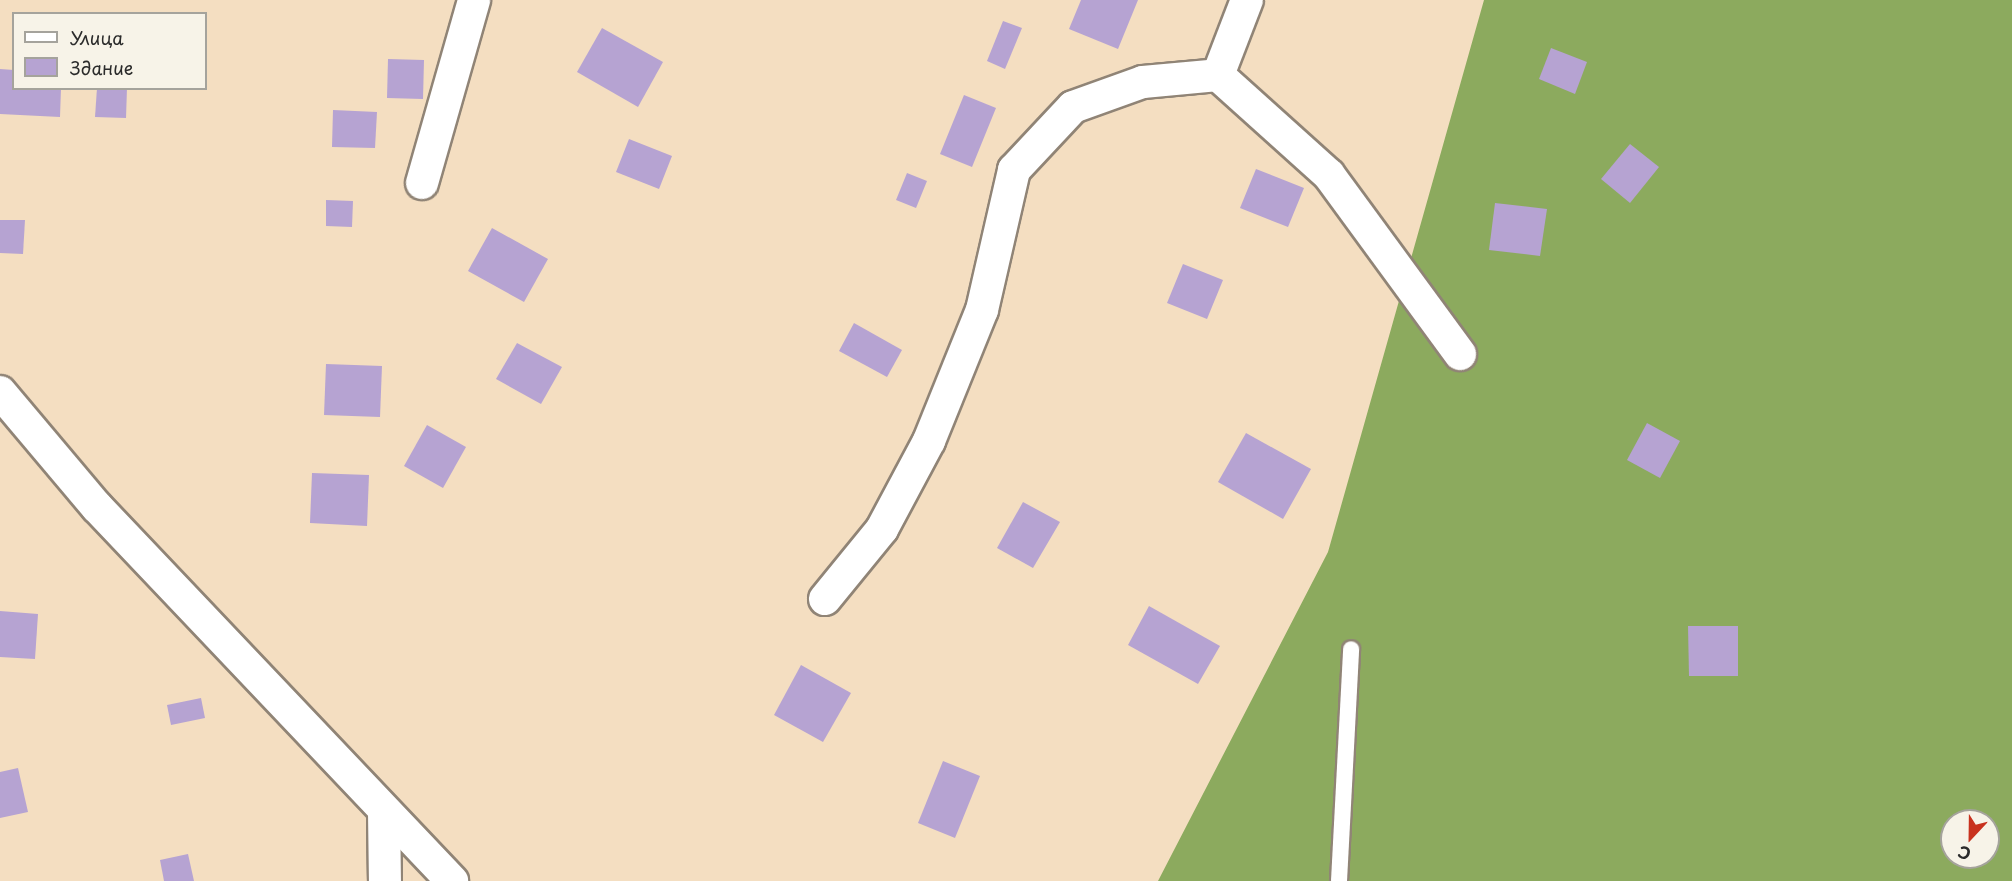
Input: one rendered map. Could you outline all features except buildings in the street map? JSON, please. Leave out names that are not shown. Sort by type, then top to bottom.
[{"type":"street","points":[[422,183],[474,0]]},
{"type":"street","points":[[1218,75],[1246,0]]},
{"type":"street","points":[[825,599],[882,529],[929,441],[982,310],[1014,170],[1073,107],[1143,82],[1218,75],[1329,175],[1460,354]]},
{"type":"street","points":[[0,392],[96,507],[452,881]]},
{"type":"street","points":[[384,812],[385,881]]},
{"type":"lane","points":[[1339,881],[1352,649]]},
{"type":"green space","points":[[1484,0],[2012,0],[2012,881],[1158,881],[1328,552]]}]
